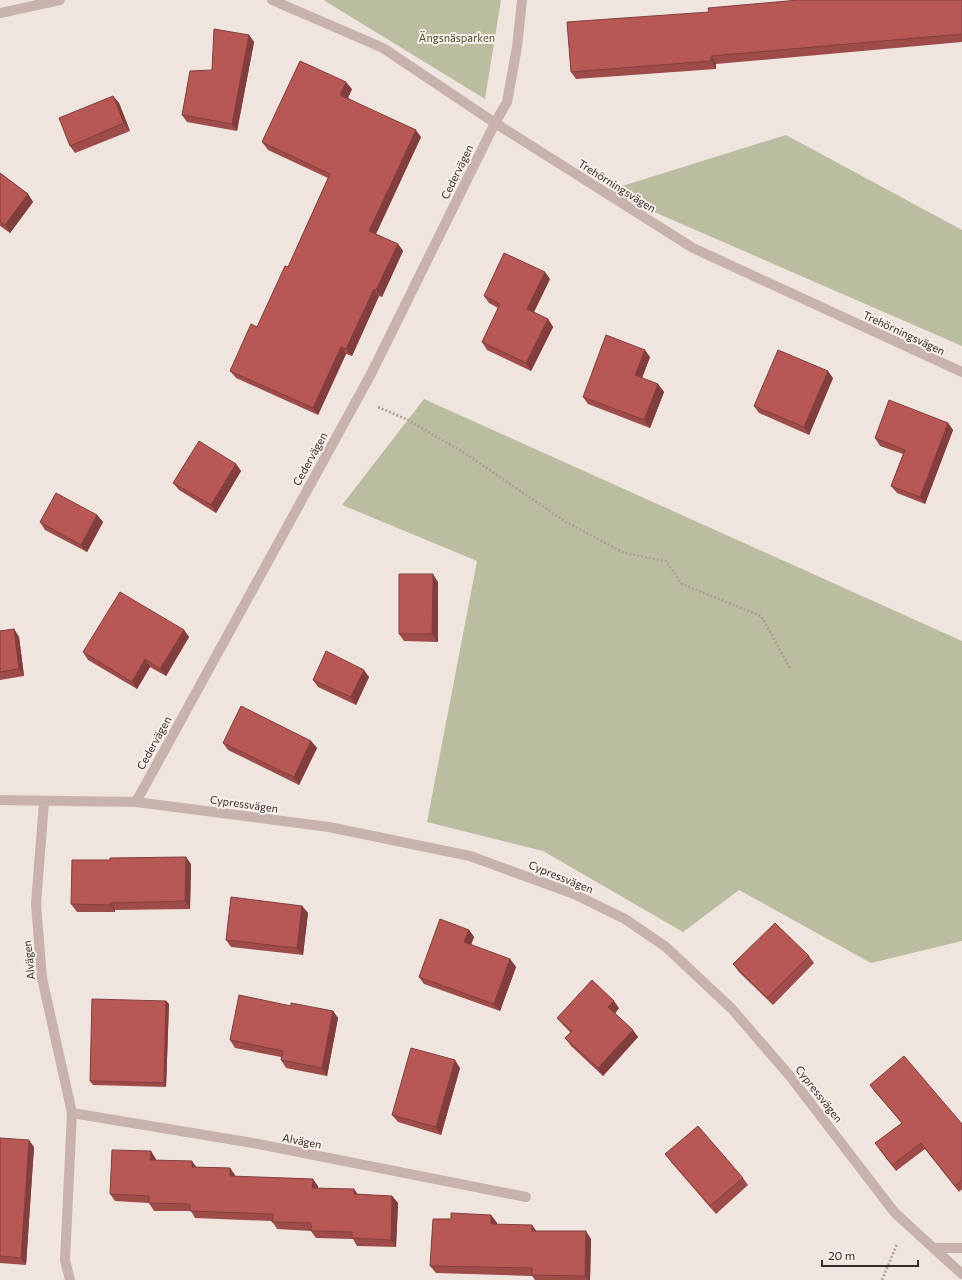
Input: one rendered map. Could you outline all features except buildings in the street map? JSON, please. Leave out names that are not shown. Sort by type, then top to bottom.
[{"type":"street","points":[[0,13],[60,0]]},
{"type":"street","name":"Trehörningsvägen","points":[[272,0],[383,48],[495,123],[693,248],[962,372]]},
{"type":"street","name":"Cedervägen","points":[[136,802],[357,399],[495,123],[507,102],[517,47],[522,0]]},
{"type":"street","name":"Cypressvägen","points":[[0,800],[44,802],[136,802],[329,827],[470,856],[574,894],[625,919],[666,947],[732,1009],[789,1075],[895,1213],[936,1248],[962,1274]]},
{"type":"street","name":"Alvägen","points":[[44,802],[36,904],[42,978],[72,1113],[65,1260],[70,1280]]},
{"type":"street","name":"Alvägen","points":[[72,1113],[253,1143],[526,1197]]},
{"type":"street","points":[[936,1248],[962,1248]]},
{"type":"path","points":[[357,399],[408,420],[463,452],[566,522],[624,553],[666,561],[682,584],[761,616],[790,668]]},
{"type":"path","points":[[882,1280],[896,1246],[910,1226]]},
{"type":"green space","name":"Ängsnäsparken","points":[[325,0],[501,0],[485,99],[325,1]]},
{"type":"green space","points":[[786,135],[962,230],[962,346],[606,191]]},
{"type":"green space","points":[[424,399],[962,641],[962,941],[871,963],[739,890],[683,932],[543,851],[427,822],[477,561],[342,505]]}]
